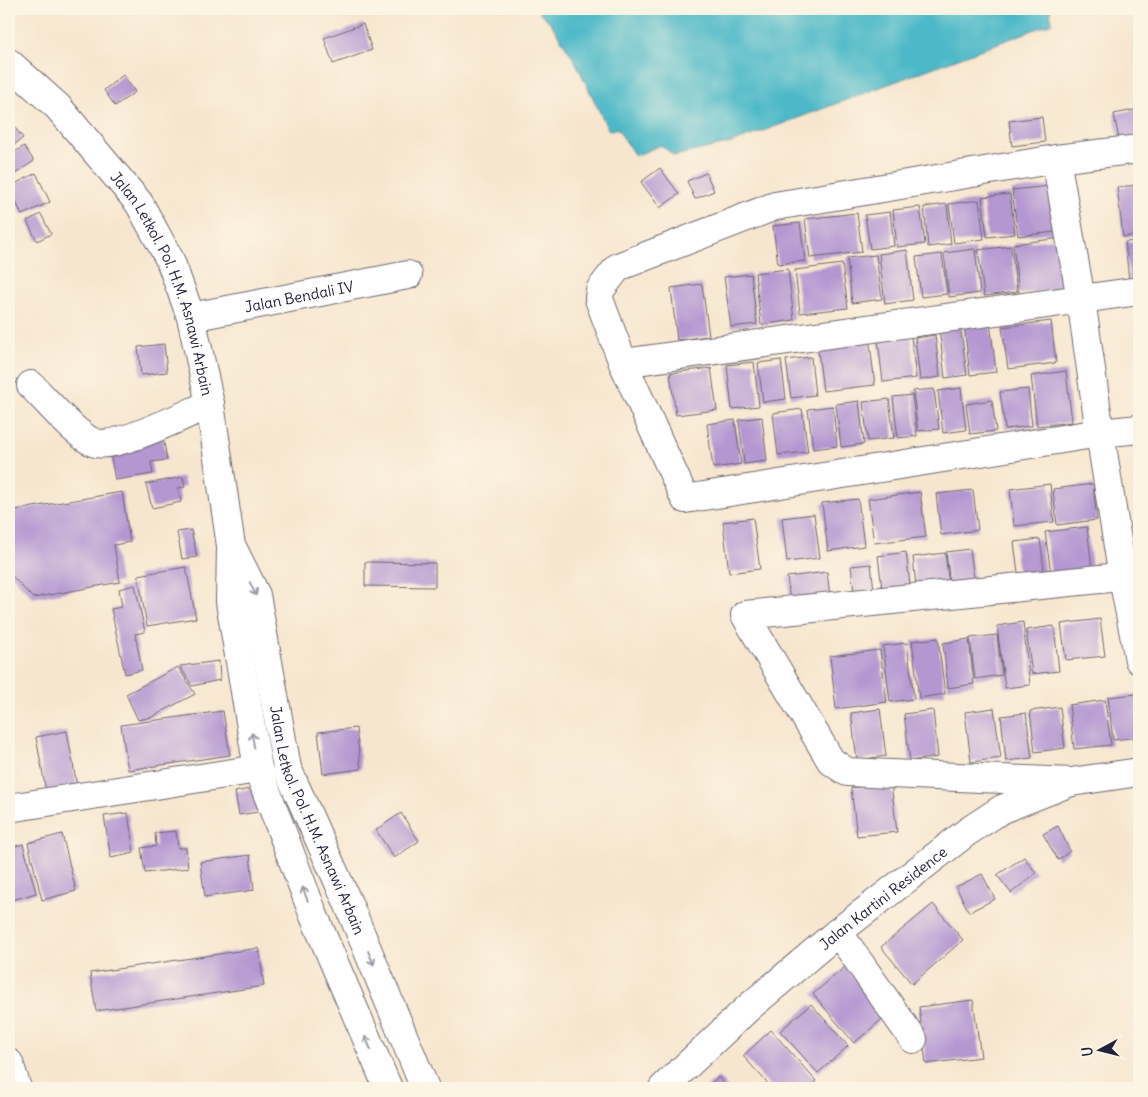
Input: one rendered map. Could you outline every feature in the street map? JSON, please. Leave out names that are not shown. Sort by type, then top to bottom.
[{"type":"street","name":"Jalan Letkol. Pol. H.M. Asnawi Arbain","points":[[9,63],[58,107],[139,202],[170,260],[191,317],[210,404],[231,546],[230,602],[258,769],[314,916],[388,1088]]},
{"type":"street","points":[[1139,149],[1056,159],[775,206],[618,267],[600,290],[599,299],[623,363],[685,498],[1100,433],[1139,429]]},
{"type":"street","points":[[1056,159],[1081,299],[1100,433],[1131,576],[1139,660]]},
{"type":"street","name":"Jalan Bendali IV","points":[[191,317],[408,275]]},
{"type":"street","points":[[623,363],[1139,291]]},
{"type":"street","points":[[31,385],[74,430],[96,444],[120,442],[210,404]]},
{"type":"street","name":"Jalan Letkol. Pol. H.M. Asnawi Arbain","points":[[231,546],[256,595],[288,768],[348,903],[426,1088]]},
{"type":"street","points":[[1072,782],[847,772],[832,761],[745,615],[1131,576]]},
{"type":"street","points":[[9,808],[258,769]]},
{"type":"street","name":"Jalan Kartini Residence","points":[[663,1088],[748,1008],[838,932],[967,832],[1002,809],[1072,782],[1139,772]]},
{"type":"street","points":[[838,932],[913,1039]]},
{"type":"street","points":[[9,1062],[17,1088]]},
{"type":"water","points":[[536,9],[1050,9],[1052,23],[731,143],[674,156],[661,145],[635,156],[617,128],[609,131],[575,61],[550,22]]},
{"type":"building","points":[[9,9],[19,9],[14,14]]},
{"type":"building","points":[[363,24],[372,50],[333,64],[324,38]]},
{"type":"building","points":[[123,75],[135,92],[115,106],[104,90]]},
{"type":"building","points":[[1139,109],[1139,146],[1121,150],[1114,114]]},
{"type":"building","points":[[1042,117],[1045,142],[1012,146],[1009,121]]},
{"type":"building","points":[[9,120],[23,138],[9,149]]},
{"type":"building","points":[[24,146],[34,161],[9,178],[9,156]]},
{"type":"building","points":[[660,168],[679,194],[660,208],[641,182]]},
{"type":"building","points":[[36,173],[50,202],[22,215],[9,187]]},
{"type":"building","points":[[706,173],[714,191],[695,199],[687,181]]},
{"type":"building","points":[[1139,185],[1139,235],[1123,237],[1117,187]]},
{"type":"building","points":[[1050,186],[1055,232],[1018,236],[1012,190]]},
{"type":"building","points":[[1010,194],[1015,234],[987,237],[982,197]]},
{"type":"building","points":[[979,200],[984,239],[954,243],[949,204]]},
{"type":"building","points":[[947,204],[951,244],[928,247],[924,207]]},
{"type":"building","points":[[920,207],[925,244],[897,247],[893,210]]},
{"type":"building","points":[[890,212],[894,246],[870,249],[865,215]]},
{"type":"building","points":[[857,213],[862,252],[810,258],[805,219]]},
{"type":"building","points":[[41,214],[51,234],[37,241],[27,221]]},
{"type":"building","points":[[800,223],[805,261],[778,264],[773,226]]},
{"type":"building","points":[[1061,238],[1067,288],[1019,294],[1013,244]]},
{"type":"building","points":[[1139,241],[1139,289],[1130,290],[1125,242]]},
{"type":"building","points":[[1011,246],[1017,292],[984,296],[978,250]]},
{"type":"building","points":[[975,249],[980,293],[949,297],[944,253]]},
{"type":"building","points":[[907,250],[913,300],[885,304],[879,254]]},
{"type":"building","points":[[942,254],[947,294],[921,297],[916,257]]},
{"type":"building","points":[[876,255],[882,299],[852,303],[847,258]]},
{"type":"building","points":[[842,264],[848,308],[800,313],[795,270]]},
{"type":"building","points":[[788,269],[794,320],[761,325],[755,273]]},
{"type":"building","points":[[751,274],[757,324],[731,327],[724,277]]},
{"type":"building","points":[[702,284],[709,336],[677,340],[671,288]]},
{"type":"building","points":[[1051,321],[1056,363],[1008,369],[1002,327]]},
{"type":"building","points":[[990,322],[996,372],[970,375],[964,325]]},
{"type":"building","points":[[960,324],[967,375],[945,378],[939,327]]},
{"type":"building","points":[[935,335],[940,377],[920,380],[915,338]]},
{"type":"building","points":[[869,336],[875,385],[823,391],[817,342]]},
{"type":"building","points":[[911,337],[916,378],[883,382],[878,341]]},
{"type":"building","points":[[164,344],[167,372],[141,375],[138,347]]},
{"type":"building","points":[[811,357],[815,395],[791,398],[786,360]]},
{"type":"building","points":[[781,360],[786,399],[763,402],[758,363]]},
{"type":"building","points":[[754,362],[759,406],[732,409],[727,365]]},
{"type":"building","points":[[711,368],[717,410],[676,415],[670,373]]},
{"type":"building","points":[[1066,371],[1072,422],[1037,426],[1031,376]]},
{"type":"building","points":[[961,388],[966,430],[943,433],[938,391]]},
{"type":"building","points":[[934,389],[939,429],[918,431],[913,391]]},
{"type":"building","points":[[1028,389],[1032,426],[1005,429],[1000,392]]},
{"type":"building","points":[[912,395],[917,436],[898,438],[893,397]]},
{"type":"building","points":[[889,399],[894,438],[868,441],[863,402]]},
{"type":"building","points":[[992,400],[996,431],[970,434],[966,404]]},
{"type":"building","points":[[859,401],[864,444],[841,447],[836,404]]},
{"type":"building","points":[[833,406],[837,446],[813,449],[808,409]]},
{"type":"building","points":[[802,409],[808,452],[778,455],[773,413]]},
{"type":"building","points":[[762,417],[767,461],[744,464],[739,420]]},
{"type":"building","points":[[735,420],[741,464],[713,468],[707,424]]},
{"type":"building","points":[[163,437],[167,460],[151,462],[153,474],[115,480],[109,446]]},
{"type":"building","points":[[183,477],[185,487],[178,488],[181,502],[152,508],[146,484]]},
{"type":"building","points":[[1050,484],[1054,522],[1014,526],[1010,489]]},
{"type":"building","points":[[1093,484],[1097,520],[1057,525],[1053,489]]},
{"type":"building","points":[[973,490],[978,530],[941,535],[936,494]]},
{"type":"building","points":[[122,492],[130,542],[114,545],[120,582],[33,598],[9,573],[9,511]]},
{"type":"building","points":[[920,492],[926,537],[874,543],[868,499]]},
{"type":"building","points":[[858,499],[864,546],[828,551],[822,503]]},
{"type":"building","points":[[814,514],[820,558],[787,562],[782,518]]},
{"type":"building","points":[[753,518],[760,569],[729,573],[723,522]]},
{"type":"building","points":[[1087,527],[1092,569],[1051,574],[1045,532]]},
{"type":"building","points":[[191,530],[197,557],[182,559],[177,532]]},
{"type":"building","points":[[1040,539],[1045,577],[1019,580],[1014,542]]},
{"type":"building","points":[[970,549],[975,586],[950,589],[946,552]]},
{"type":"building","points":[[906,552],[911,593],[883,597],[878,556]]},
{"type":"building","points":[[945,553],[950,592],[917,596],[913,557]]},
{"type":"building","points":[[365,562],[435,563],[435,587],[365,586]]},
{"type":"building","points":[[871,564],[875,599],[855,602],[851,566]]},
{"type":"building","points":[[186,567],[196,618],[147,626],[138,575]]},
{"type":"building","points":[[827,572],[831,604],[791,609],[787,577]]},
{"type":"building","points":[[135,585],[145,632],[135,634],[142,670],[125,674],[111,609],[122,607],[119,589]]},
{"type":"building","points":[[1100,619],[1105,656],[1066,660],[1061,624]]},
{"type":"building","points":[[1023,622],[1030,685],[1005,688],[997,626]]},
{"type":"building","points":[[1054,626],[1059,671],[1032,674],[1026,630]]},
{"type":"building","points":[[997,635],[1002,675],[975,679],[970,638]]},
{"type":"building","points":[[938,638],[945,694],[919,698],[912,641]]},
{"type":"building","points":[[969,639],[974,684],[948,688],[943,643]]},
{"type":"building","points":[[907,643],[914,699],[890,702],[883,646]]},
{"type":"building","points":[[880,650],[887,702],[836,709],[830,656]]},
{"type":"building","points":[[219,661],[220,680],[192,686],[180,666]]},
{"type":"building","points":[[178,667],[195,694],[152,717],[138,720],[126,694]]},
{"type":"building","points":[[1136,694],[1139,737],[1113,740],[1108,697]]},
{"type":"building","points":[[1105,700],[1111,745],[1074,749],[1069,705]]},
{"type":"building","points":[[1060,707],[1065,748],[1035,752],[1030,711]]},
{"type":"building","points":[[994,708],[1001,758],[971,762],[965,712]]},
{"type":"building","points":[[880,709],[886,756],[857,760],[851,713]]},
{"type":"building","points":[[933,710],[938,757],[910,761],[904,714]]},
{"type":"building","points":[[223,711],[230,755],[128,770],[121,725]]},
{"type":"building","points":[[1026,713],[1032,758],[1006,761],[1001,716]]},
{"type":"building","points":[[356,728],[361,769],[323,774],[318,732]]},
{"type":"building","points":[[67,731],[77,786],[46,791],[36,737]]},
{"type":"building","points":[[891,783],[897,832],[857,836],[851,788]]},
{"type":"building","points":[[259,787],[264,811],[239,815],[235,792]]},
{"type":"building","points":[[128,813],[134,853],[111,858],[104,816]]},
{"type":"building","points":[[401,813],[419,841],[394,858],[376,830]]},
{"type":"building","points":[[1058,826],[1070,851],[1058,860],[1043,834]]},
{"type":"building","points":[[176,831],[178,848],[186,848],[188,868],[145,873],[141,848],[156,846],[155,833]]},
{"type":"building","points":[[62,834],[76,891],[42,900],[28,843]]},
{"type":"building","points":[[23,844],[36,893],[12,900],[9,888],[9,848]]},
{"type":"building","points":[[250,855],[254,890],[205,897],[200,862]]},
{"type":"building","points":[[1024,857],[1036,873],[1011,893],[997,875]]},
{"type":"building","points":[[982,874],[995,899],[969,912],[956,887]]},
{"type":"building","points":[[933,904],[963,940],[912,984],[881,947]]},
{"type":"building","points":[[259,948],[264,986],[96,1011],[90,973]]},
{"type":"building","points":[[845,967],[886,1016],[854,1043],[813,994]]},
{"type":"building","points":[[973,1000],[981,1057],[926,1064],[919,1007]]},
{"type":"building","points":[[811,1004],[848,1046],[818,1073],[780,1031]]},
{"type":"building","points":[[771,1030],[816,1081],[808,1088],[772,1088],[743,1056]]},
{"type":"building","points":[[718,1077],[728,1088],[706,1088]]},
{"type":"building","points":[[370,1084],[371,1088],[353,1088],[353,1087]]}]
